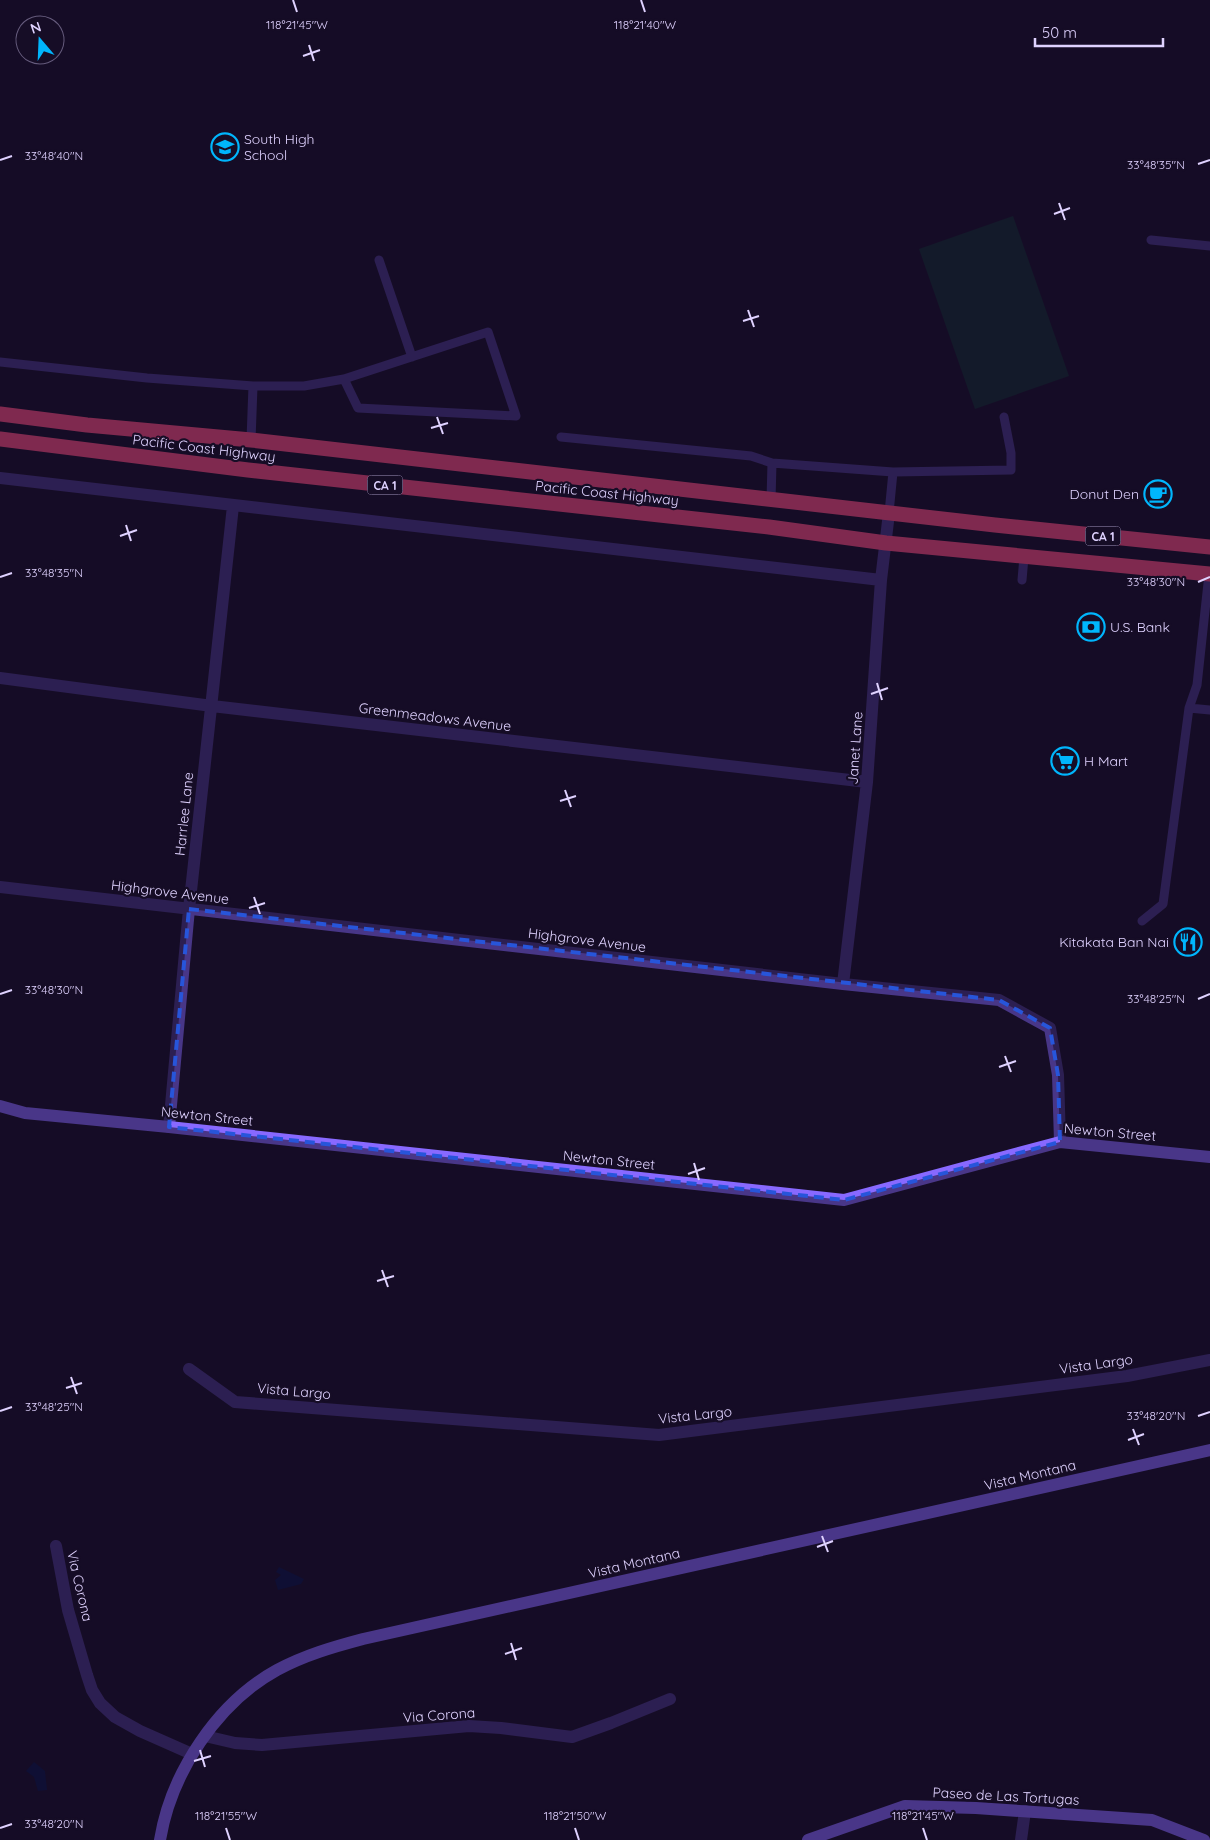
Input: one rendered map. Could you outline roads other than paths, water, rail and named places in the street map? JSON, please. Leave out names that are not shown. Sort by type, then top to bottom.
[{"type":"highway","name":"Pacific Coast Highway","points":[[0,414],[251,440],[995,526],[1210,547]]},
{"type":"highway","name":"Pacific Coast Highway","points":[[0,440],[248,470],[769,527],[886,543],[1210,570]]},
{"type":"street","points":[[0,478],[882,580]]},
{"type":"street","name":"Harrlee Lane","points":[[169,1127],[189,909],[233,506]]},
{"type":"street","name":"Janet Lane","points":[[843,984],[867,782],[882,580],[889,513]]},
{"type":"street","name":"Greenmeadows Avenue","points":[[0,678],[212,706],[867,782]]},
{"type":"street","name":"Highgrove Avenue","points":[[0,887],[843,984],[999,1000],[1050,1028],[1058,1074],[1060,1142]]},
{"type":"street","name":"Newton Street","points":[[0,1106],[25,1113],[844,1200],[1060,1142],[1210,1157]]},
{"type":"street","name":"Vista Largo","points":[[190,1370],[235,1402],[659,1436],[1127,1376],[1210,1360]]},
{"type":"street","name":"Vista Montana","points":[[160,1840],[171,1797],[192,1754],[205,1736],[244,1693],[276,1671],[307,1656],[363,1638],[1210,1450]]},
{"type":"street","name":"Via Corona","points":[[56,1546],[71,1619],[92,1690],[100,1703],[115,1717],[140,1731],[192,1754]]},
{"type":"street","name":"Via Corona","points":[[205,1736],[235,1743],[262,1746],[469,1726],[572,1737],[611,1724],[670,1699]]},
{"type":"street","name":"Paseo de Las Tortugas","points":[[808,1840],[905,1806],[976,1808],[1152,1820],[1204,1840]]},
{"type":"street","points":[[1021,1840],[1025,1811]]},
{"type":"lane","points":[[1151,240],[1210,246]]},
{"type":"lane","points":[[379,260],[412,357]]},
{"type":"lane","points":[[0,362],[108,374],[253,386],[304,386],[344,379],[488,332],[516,416],[358,408],[344,379]]},
{"type":"lane","points":[[251,440],[253,386]]},
{"type":"lane","points":[[561,437],[751,456],[772,463],[893,472],[1011,470],[1011,453],[1004,418]]},
{"type":"lane","points":[[771,500],[772,463]]},
{"type":"lane","points":[[889,513],[893,472]]},
{"type":"lane","points":[[1022,580],[1024,556]]},
{"type":"lane","points":[[1142,921],[1163,904],[1189,708],[1196,685],[1210,570]]},
{"type":"lane","points":[[1189,708],[1210,710]]},
{"type":"place","name":"South High School","points":[[225,147]]},
{"type":"place","name":"Donut Den","points":[[1158,494]]},
{"type":"place","name":"U.S. Bank","points":[[1091,627]]},
{"type":"place","name":"H Mart","points":[[1065,761]]},
{"type":"place","name":"Kitakata Ban Nai","points":[[1188,942]]}]
